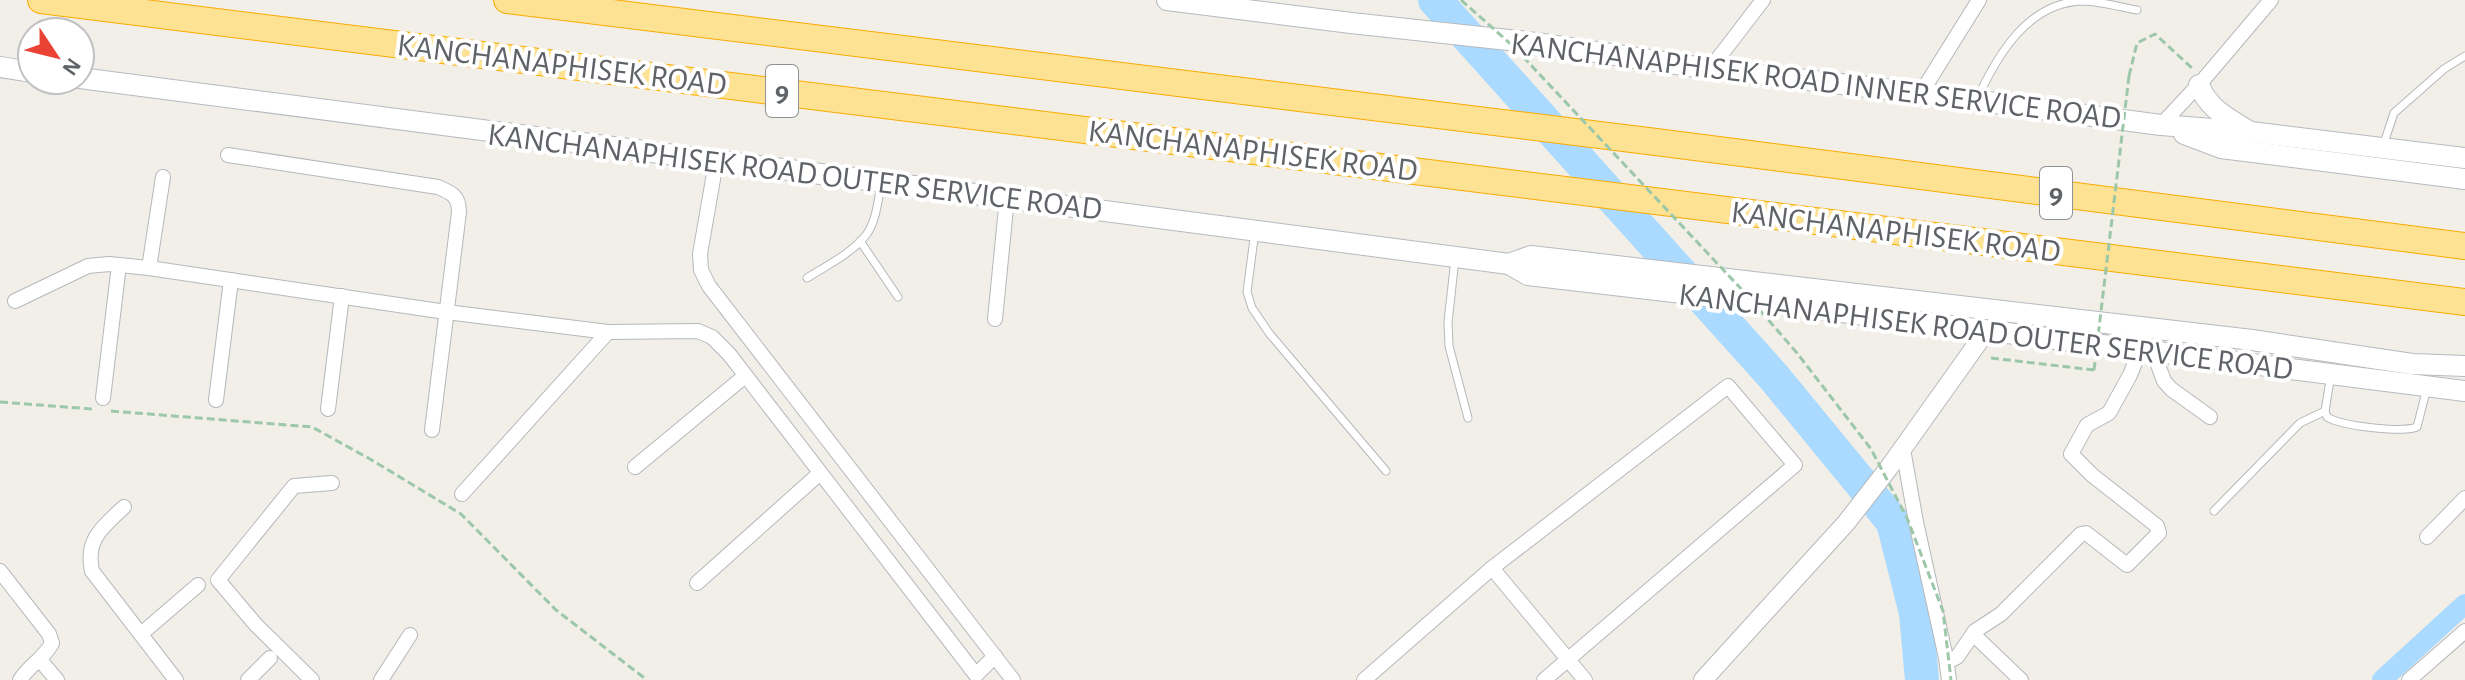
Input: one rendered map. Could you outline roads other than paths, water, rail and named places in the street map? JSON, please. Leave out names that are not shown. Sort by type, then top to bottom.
[{"type":"highway","name":"KANCHANAPHISEK ROAD","points":[[41,0],[2465,302]]},
{"type":"highway","name":"KANCHANAPHISEK ROAD","points":[[507,0],[2465,246]]},
{"type":"main road","name":"KANCHANAPHISEK ROAD INNER SERVICE ROAD","points":[[1167,0],[1536,43],[1710,69],[2161,125],[2251,132],[2465,158]]},
{"type":"main road","name":"KANCHANAPHISEK ROAD OUTER SERVICE ROAD","points":[[96,80],[1509,264],[1531,256],[1596,273],[1796,297],[1987,330],[2465,391]]},
{"type":"main road","points":[[2202,82],[2204,100],[2251,132]]},
{"type":"main road","points":[[2161,125],[2221,148],[2465,179]]},
{"type":"main road","points":[[1796,297],[2252,340],[2465,375]]},
{"type":"main road","points":[[2412,364],[2465,366]]},
{"type":"street","points":[[1710,69],[1763,0]]},
{"type":"street","points":[[1921,93],[1979,0]]},
{"type":"street","points":[[2161,125],[2271,0]]},
{"type":"street","points":[[228,155],[438,187],[452,193],[459,201],[432,430]]},
{"type":"street","points":[[716,162],[700,254],[701,270],[709,286],[1013,680]]},
{"type":"street","points":[[149,268],[163,177]]},
{"type":"street","points":[[995,319],[1007,198]]},
{"type":"street","points":[[15,301],[88,266],[119,265],[608,332],[698,331],[712,337],[729,354],[976,675],[995,656]]},
{"type":"street","points":[[103,398],[119,265]]},
{"type":"street","points":[[216,400],[231,280]]},
{"type":"street","points":[[328,409],[342,296]]},
{"type":"street","points":[[1703,680],[1846,523],[1987,330]]},
{"type":"street","points":[[462,494],[608,332]]},
{"type":"street","points":[[1946,660],[1957,657],[1973,634],[2001,614],[2081,534],[2086,533],[2127,565],[2159,533],[2157,526],[2074,460],[2071,454],[2087,425],[2109,413],[2146,350],[2171,389],[2210,417]]},
{"type":"street","points":[[635,467],[745,376]]},
{"type":"street","points":[[1364,680],[1492,568],[1728,386],[1795,465],[1544,680]]},
{"type":"street","points":[[1903,449],[1950,680]]},
{"type":"street","points":[[697,583],[820,473]]},
{"type":"street","points":[[312,680],[256,625],[218,580],[294,486],[332,483]]},
{"type":"street","points":[[2427,537],[2465,498]]},
{"type":"street","points":[[124,507],[101,529],[91,544],[89,557],[92,571],[176,680]]},
{"type":"street","points":[[1492,568],[1585,680]]},
{"type":"street","points":[[0,571],[49,634],[52,643],[46,655],[24,672],[20,680]]},
{"type":"street","points":[[141,634],[198,585]]},
{"type":"street","points":[[2409,680],[2465,631]]},
{"type":"street","points":[[1973,634],[2021,680]]},
{"type":"street","points":[[381,680],[410,635]]},
{"type":"street","points":[[248,680],[270,658]]},
{"type":"street","points":[[40,660],[57,680]]},
{"type":"lane","points":[[1976,101],[2007,44],[2038,16],[2062,5],[2082,1],[2137,10]]},
{"type":"lane","points":[[2383,148],[2394,113],[2444,69],[2465,56]]},
{"type":"lane","points":[[807,278],[866,235],[874,219],[882,183]]},
{"type":"lane","points":[[1255,229],[1247,292],[1252,308],[1269,333],[1386,471]]},
{"type":"lane","points":[[860,241],[898,297]]},
{"type":"lane","points":[[1455,257],[1448,322],[1449,346],[1468,418]]},
{"type":"lane","points":[[2331,374],[2325,411],[2327,417],[2341,422],[2417,427],[2427,386]]},
{"type":"lane","points":[[2214,511],[2300,423],[2325,411]]},
{"type":"waterway","points":[[1435,0],[1773,376],[1893,522],[1916,613],[1922,680]]},
{"type":"waterway","points":[[2382,680],[2465,604]]}]
